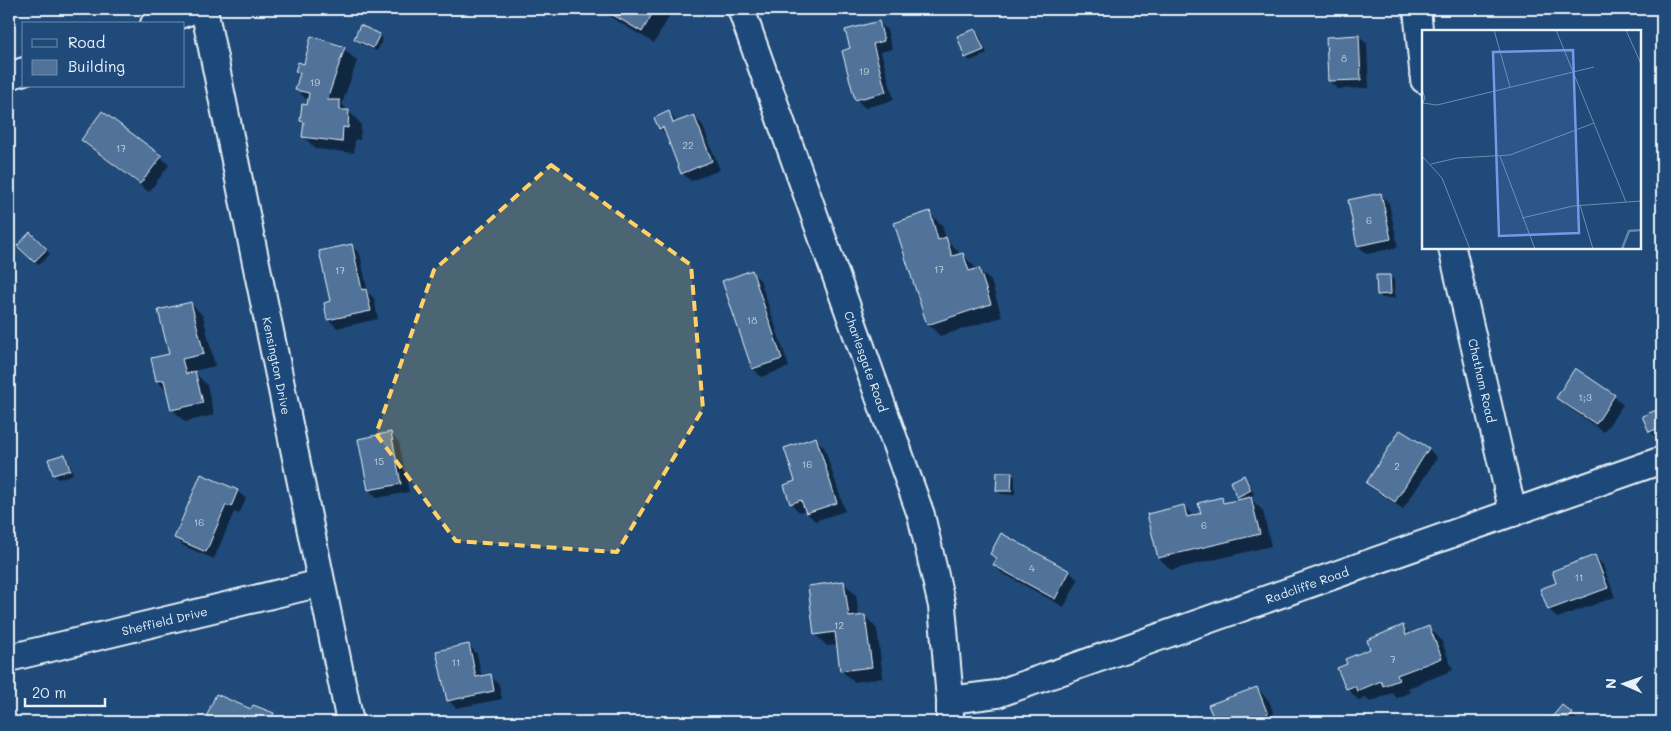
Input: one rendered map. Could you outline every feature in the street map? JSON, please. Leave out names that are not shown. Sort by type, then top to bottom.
[{"type":"street","points":[[160,22],[196,9]]},
{"type":"street","name":"Kensington Drive","points":[[204,9],[350,722]]},
{"type":"street","name":"Charlesgate Road","points":[[741,9],[921,515],[942,606],[950,711]]},
{"type":"street","points":[[1417,9],[1422,60]]},
{"type":"street","points":[[9,76],[22,72]]},
{"type":"street","name":"Chatham Road","points":[[1452,249],[1513,513]]},
{"type":"street","name":"Radcliffe Road","points":[[950,711],[1662,460]]},
{"type":"street","name":"Sheffield Drive","points":[[9,658],[321,583]]},
{"type":"highlighted area","points":[[551,165],[691,265],[703,409],[617,552],[456,541],[376,434],[434,270]]},
{"type":"building","points":[[603,9],[655,9],[642,32]]},
{"type":"building","points":[[879,21],[884,41],[873,44],[886,92],[855,100],[842,51],[850,48],[845,30]]},
{"type":"building","points":[[360,25],[380,34],[373,48],[354,39]]},
{"type":"building","points":[[975,29],[984,50],[965,58],[957,36]]},
{"type":"building","points":[[1359,35],[1361,80],[1328,81],[1326,37]]},
{"type":"building","points":[[311,36],[345,47],[327,100],[340,100],[340,110],[349,110],[348,128],[343,127],[342,142],[302,137],[304,122],[300,121],[302,104],[307,105],[309,93],[295,90],[300,73],[295,72],[298,62],[304,64]]},
{"type":"building","points":[[102,111],[162,156],[140,184],[81,140]]},
{"type":"building","points":[[669,111],[673,123],[694,115],[712,161],[681,174],[663,127],[659,129],[654,118]]},
{"type":"building","points":[[1381,193],[1391,239],[1357,246],[1348,200]]},
{"type":"building","points":[[930,211],[938,240],[946,237],[952,256],[963,253],[969,271],[979,268],[991,304],[927,325],[894,223]]},
{"type":"building","points":[[30,232],[47,249],[34,262],[17,246]]},
{"type":"building","points":[[352,244],[362,290],[366,289],[371,311],[327,320],[324,303],[330,301],[319,251]]},
{"type":"building","points":[[752,270],[782,359],[752,369],[722,281]]},
{"type":"building","points":[[1376,275],[1390,275],[1391,294],[1377,295]]},
{"type":"building","points":[[191,302],[204,354],[182,359],[186,374],[195,371],[203,403],[171,410],[164,380],[156,381],[151,358],[169,354],[158,310]]},
{"type":"building","points":[[1575,368],[1615,395],[1596,424],[1556,398]]},
{"type":"building","points":[[1659,409],[1662,417],[1662,427],[1649,432],[1642,416]]},
{"type":"building","points":[[1400,430],[1429,448],[1395,502],[1366,483]]},
{"type":"building","points":[[391,432],[401,484],[368,490],[358,439]]},
{"type":"building","points":[[816,437],[837,503],[806,513],[801,500],[790,504],[784,485],[795,481],[784,448]]},
{"type":"building","points":[[65,454],[70,470],[53,475],[48,459]]},
{"type":"building","points":[[997,472],[1012,472],[1011,491],[996,491]]},
{"type":"building","points":[[201,474],[238,490],[231,507],[226,505],[206,552],[174,538]]},
{"type":"building","points":[[1244,475],[1251,490],[1237,497],[1230,482]]},
{"type":"building","points":[[1222,497],[1223,503],[1251,497],[1260,534],[1158,558],[1147,514],[1184,505],[1187,517],[1201,513],[1198,503]]},
{"type":"building","points":[[1001,533],[1070,571],[1055,599],[993,565],[997,558],[990,554]]},
{"type":"building","points":[[1595,555],[1608,588],[1548,610],[1540,589],[1556,583],[1552,571]]},
{"type":"building","points":[[844,581],[849,617],[865,615],[872,667],[840,671],[835,632],[814,635],[808,586]]},
{"type":"building","points":[[1403,625],[1406,635],[1429,626],[1442,658],[1397,675],[1399,680],[1383,686],[1381,681],[1357,691],[1355,686],[1346,689],[1337,668],[1347,664],[1345,659],[1370,649],[1367,640]]},
{"type":"building","points":[[469,644],[476,677],[491,674],[494,691],[447,701],[436,651]]},
{"type":"building","points":[[1257,687],[1269,717],[1255,722],[1201,722],[1213,717],[1208,705]]},
{"type":"building","points":[[216,694],[251,709],[253,705],[274,713],[270,722],[204,722]]},
{"type":"building","points":[[1562,705],[1573,714],[1565,722],[1556,722],[1551,718]]},
{"type":"building","points":[[1194,715],[1196,722],[1176,722]]}]
